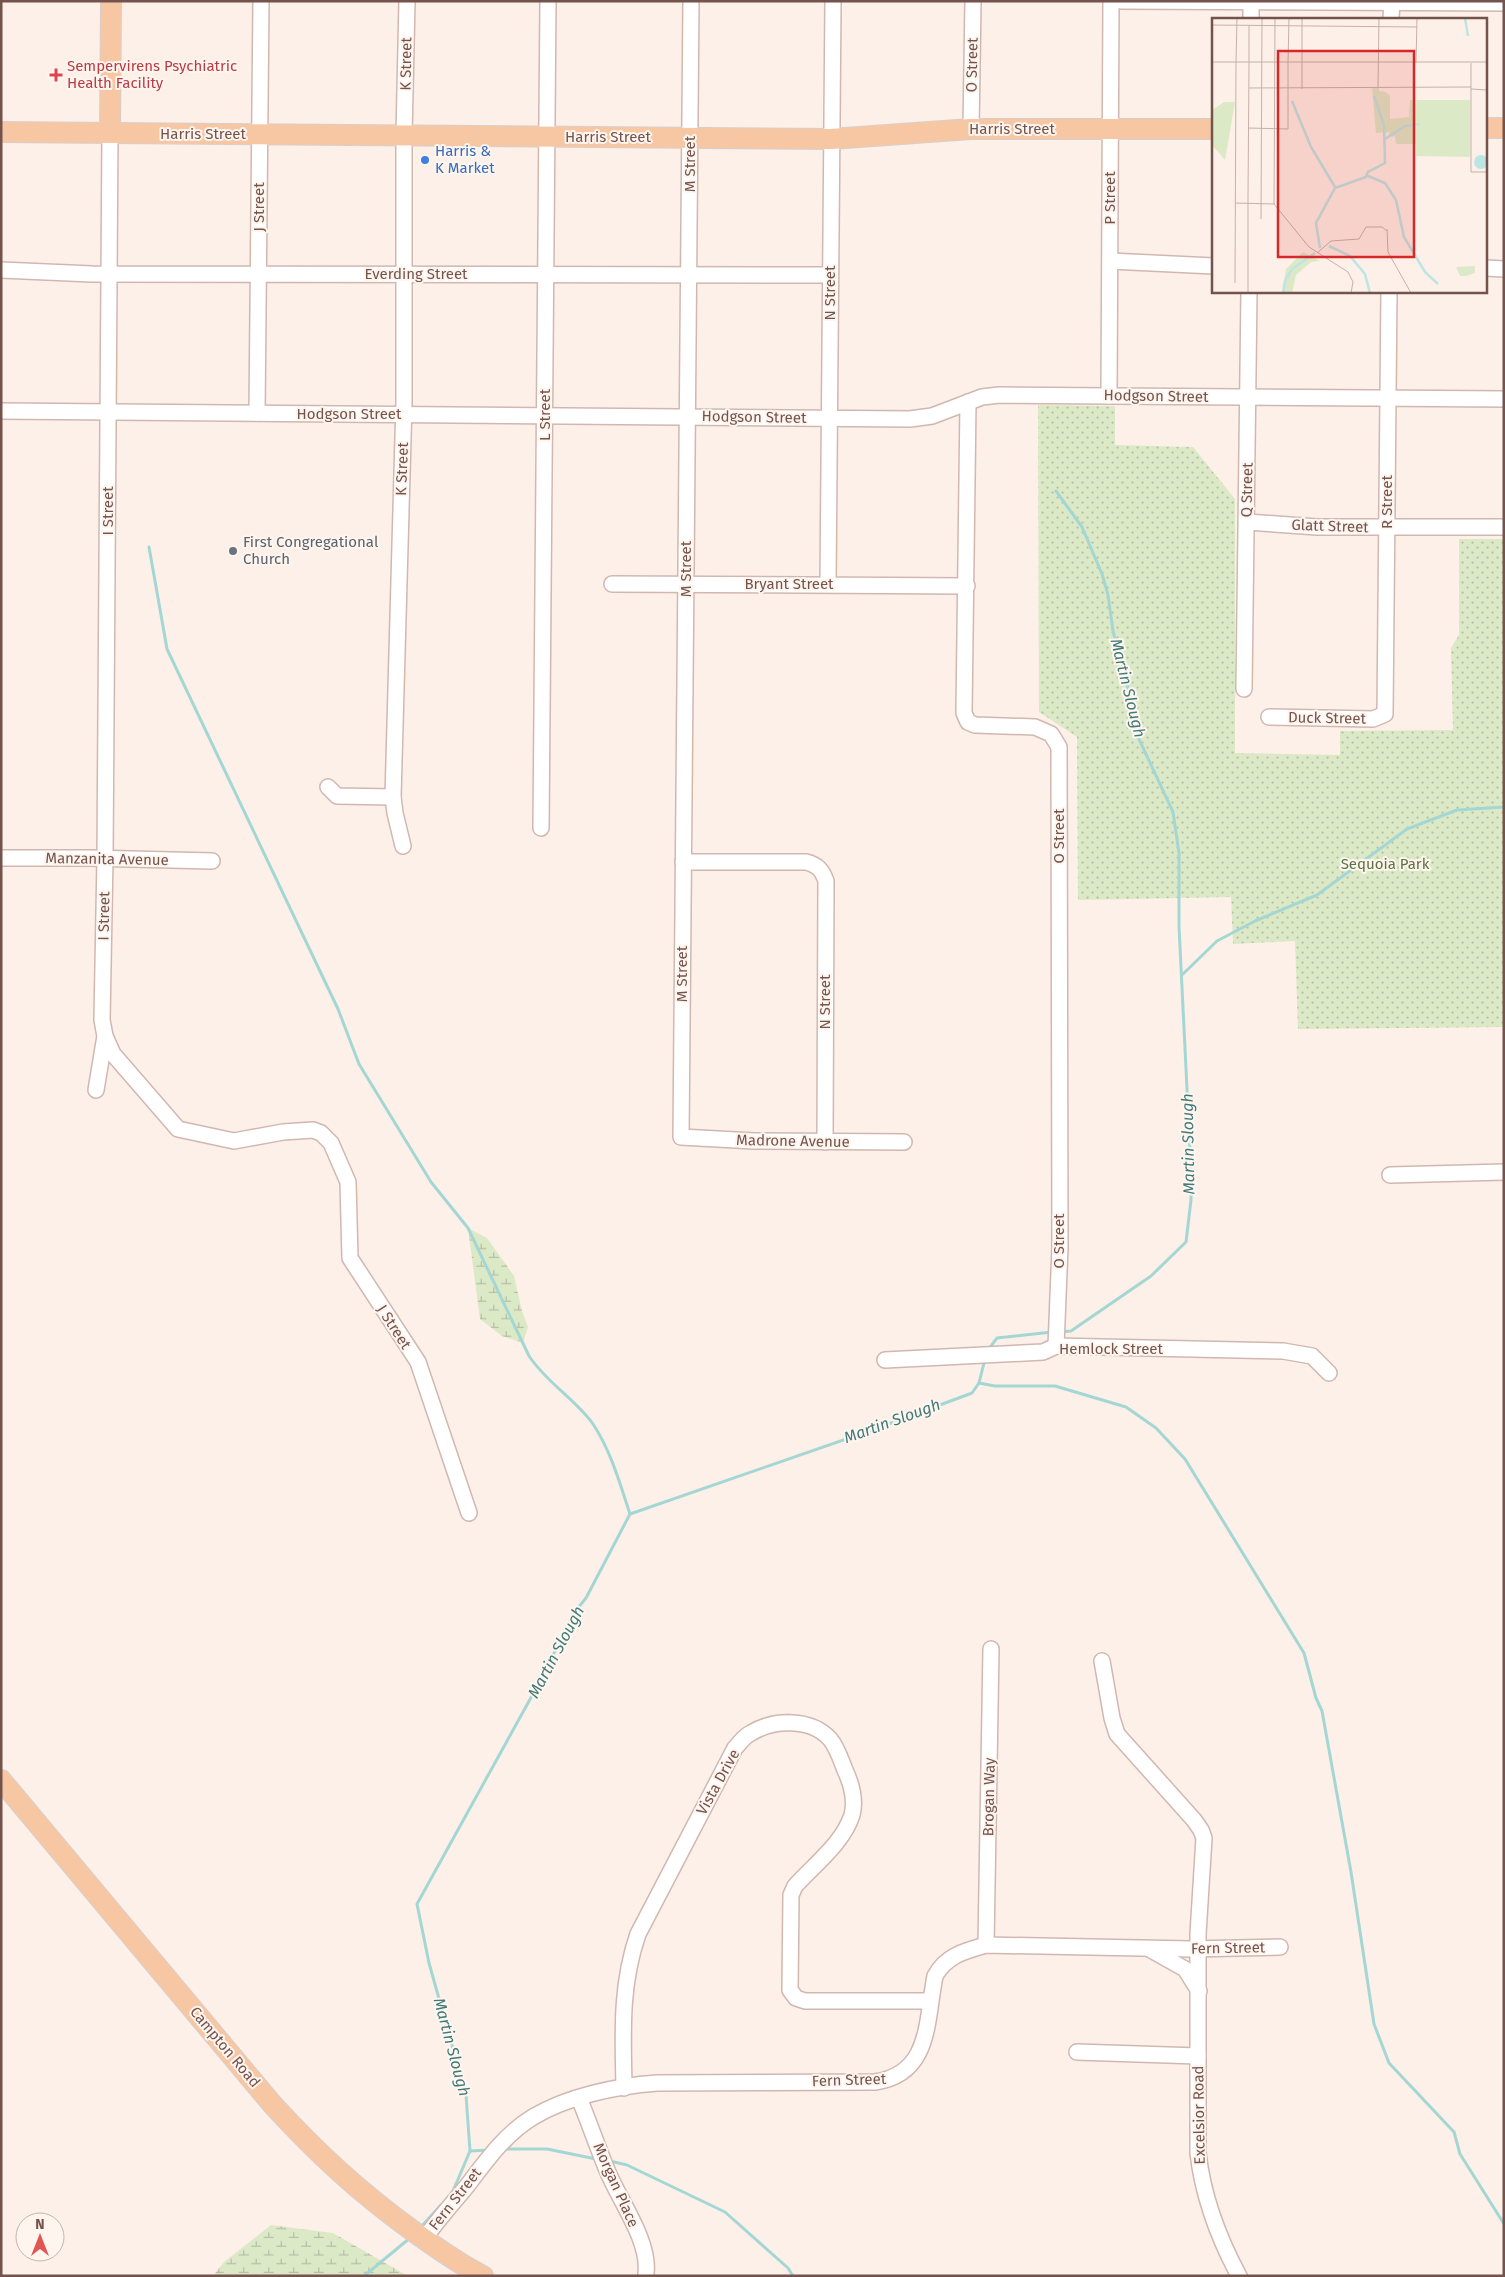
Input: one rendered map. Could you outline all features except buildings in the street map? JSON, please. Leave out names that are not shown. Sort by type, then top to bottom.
[{"type":"main road","name":"I Street","points":[[110,134],[112,1]]},
{"type":"main road","points":[[77,133],[96,128],[104,120],[106,95],[110,85]]},
{"type":"main road","points":[[1488,128],[1504,128]]},
{"type":"main road","name":"Harris Street","points":[[1,132],[831,139],[970,129],[1212,129]]},
{"type":"main road","name":"Campton Road","points":[[1,1780],[272,2104],[303,2137],[348,2180],[424,2239],[484,2276]]},
{"type":"street","name":"J Street","points":[[257,413],[261,1]]},
{"type":"street","name":"K Street","points":[[403,846],[393,797],[403,414],[404,135],[407,1]]},
{"type":"street","name":"L Street","points":[[541,828],[548,1]]},
{"type":"street","name":"M Street","points":[[681,1137],[691,1]]},
{"type":"street","name":"N Street","points":[[828,584],[833,1]]},
{"type":"street","name":"O Street","points":[[970,129],[973,1]]},
{"type":"street","name":"P Street","points":[[1109,396],[1111,1]]},
{"type":"street","points":[[1121,1],[1504,3]]},
{"type":"street","points":[[1251,2],[1251,18]]},
{"type":"street","points":[[1391,18],[1392,2]]},
{"type":"street","name":"I Street","points":[[105,1036],[102,1020],[105,858],[110,134]]},
{"type":"street","points":[[1110,261],[1212,266]]},
{"type":"street","points":[[1488,268],[1504,269]]},
{"type":"street","name":"Everding Street","points":[[1,270],[109,274],[830,275]]},
{"type":"street","name":"Q Street","points":[[1244,689],[1249,292]]},
{"type":"street","name":"R Street","points":[[1385,714],[1389,292]]},
{"type":"street","name":"Hodgson Street","points":[[1,411],[910,419],[932,416],[968,402],[998,394],[1249,397],[1388,396],[1504,399]]},
{"type":"street","name":"O Street","points":[[968,402],[964,713],[968,722],[975,725],[1035,727],[1051,734],[1059,747],[1060,1247],[1056,1346]]},
{"type":"street","name":"Glatt Street","points":[[1246,522],[1316,527],[1504,527]]},
{"type":"street","name":"Bryant Street","points":[[612,584],[967,586]]},
{"type":"street","name":"Duck Street","points":[[1269,717],[1373,719],[1385,714]]},
{"type":"street","points":[[328,787],[336,796],[393,797]]},
{"type":"street","name":"Manzanita Avenue","points":[[1,858],[212,861]]},
{"type":"street","name":"N Street","points":[[683,862],[786,862],[816,864],[822,872],[826,881],[825,1142]]},
{"type":"street","name":"J Street","points":[[105,1036],[113,1054],[178,1129],[234,1141],[283,1132],[313,1130],[321,1132],[331,1142],[348,1182],[350,1258],[418,1362],[469,1512]]},
{"type":"street","points":[[96,1090],[105,1036]]},
{"type":"street","name":"Madrone Avenue","points":[[681,1137],[825,1142],[904,1142]]},
{"type":"street","points":[[1390,1175],[1504,1172]]},
{"type":"street","name":"Hemlock Street","points":[[886,1360],[1043,1352],[1056,1346],[1282,1351],[1312,1356],[1329,1372]]},
{"type":"street","name":"Brogan Way","points":[[986,1945],[992,1649]]},
{"type":"street","name":"Excelsior Road","points":[[1102,1661],[1112,1718],[1117,1734],[1202,1830],[1204,1838],[1198,1934],[1198,2153],[1202,2182],[1217,2228],[1239,2276]]},
{"type":"street","name":"Vista Drive","points":[[624,2088],[623,1997],[628,1961],[638,1934],[734,1748],[745,1737],[760,1729],[793,1723],[805,1724],[822,1732],[832,1741],[853,1792],[853,1812],[845,1832],[795,1886],[791,1895],[790,1990],[796,1998],[805,2001],[930,2001]]},
{"type":"street","name":"Fern Street","points":[[424,2239],[487,2159],[516,2129],[534,2117],[579,2098],[624,2088],[657,2084],[875,2082],[892,2079],[908,2070],[920,2052],[935,1976],[940,1966],[960,1953],[986,1945],[1199,1948],[1280,1947]]},
{"type":"street","points":[[1145,1947],[1184,1968],[1199,1991]]},
{"type":"street","points":[[1077,2052],[1198,2056]]},
{"type":"street","name":"Morgan Place","points":[[579,2098],[607,2172],[642,2244],[646,2258],[646,2273]]},
{"type":"green space","name":"Sequoia Park","points":[[1038,405],[1115,406],[1115,445],[1193,447],[1235,499],[1235,753],[1340,755],[1340,731],[1453,730],[1451,648],[1459,635],[1459,539],[1504,539],[1504,1027],[1298,1029],[1295,941],[1233,944],[1231,897],[1078,900],[1077,737],[1039,712]]},
{"type":"green space","points":[[468,1228],[487,1238],[514,1276],[522,1311],[528,1327],[523,1343],[502,1336],[480,1319]]},
{"type":"green space","points":[[271,2225],[333,2233],[408,2276],[213,2276],[224,2262]]},
{"type":"waterway","name":"Martin Slough","points":[[1056,491],[1082,527],[1102,574],[1137,735],[1173,812],[1179,853],[1179,926],[1191,1171],[1191,1200],[1186,1242],[1151,1276],[1071,1331],[1061,1332]]},
{"type":"waterway","points":[[149,547],[167,649],[338,1009],[359,1064],[431,1182],[468,1228],[529,1356],[593,1424],[605,1445],[630,1514]]},
{"type":"waterway","points":[[1183,974],[1217,941],[1255,921],[1317,895],[1407,829],[1457,810],[1504,807]]},
{"type":"waterway","name":"Martin Slough","points":[[988,1350],[997,1338],[1052,1332]]},
{"type":"waterway","name":"Martin Slough","points":[[453,2191],[470,2151],[466,2095],[429,1963],[417,1904],[544,1674],[573,1614],[586,1598],[630,1514],[878,1428],[972,1393],[979,1383],[985,1359]]},
{"type":"waterway","points":[[979,1383],[995,1386],[1055,1386],[1126,1407],[1156,1428],[1185,1459],[1304,1653],[1316,1698],[1322,1711],[1351,1872],[1374,2024],[1389,2063],[1454,2132],[1460,2154],[1504,2224]]},
{"type":"waterway","points":[[503,2149],[547,2149],[596,2159]]},
{"type":"waterway","points":[[470,2151],[490,2150]]},
{"type":"waterway","points":[[610,2161],[627,2165],[725,2212],[788,2268],[793,2276]]},
{"type":"waterway","name":"Martin Slough","points":[[420,2228],[441,2205]]},
{"type":"waterway","name":"Martin Slough","points":[[364,2276],[410,2238]]},
{"type":"place","name":"Sempervirens Psychiatric Health Facility","points":[[56,75]]},
{"type":"place","name":"Harris & K Market","points":[[425,160]]},
{"type":"place","name":"First Congregational Church","points":[[233,551]]}]
